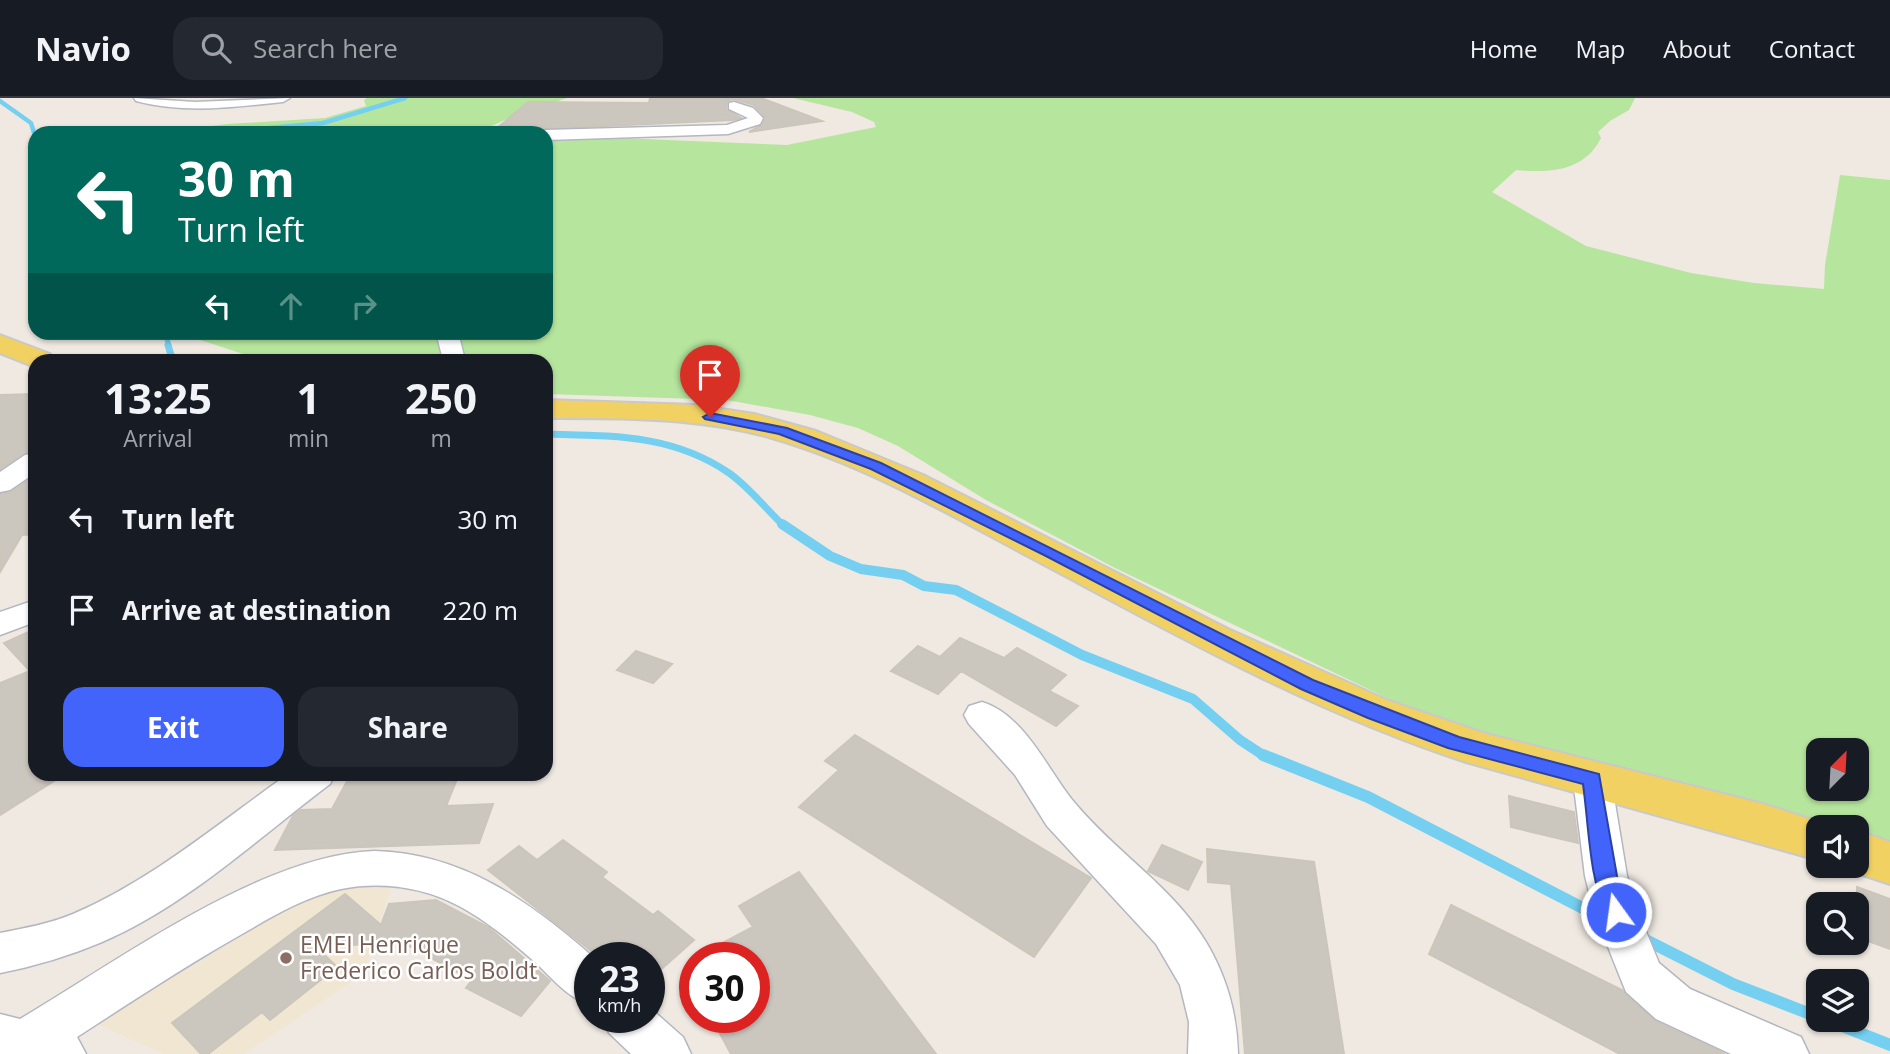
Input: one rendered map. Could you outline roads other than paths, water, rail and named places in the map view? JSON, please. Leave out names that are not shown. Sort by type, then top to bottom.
[{"type":"main road","points":[[0,343],[28,355]]},
{"type":"main road","points":[[553,409],[635,409],[687,414],[783,431],[876,466],[947,500],[1307,685],[1455,743],[1806,837]]},
{"type":"main road","points":[[1869,856],[1890,863]]},
{"type":"street","points":[[141,98],[172,106],[195,108],[282,98]]},
{"type":"street","points":[[553,135],[728,128],[755,121],[756,118],[752,114],[727,105]]},
{"type":"street","points":[[0,484],[28,466]]},
{"type":"street","points":[[0,624],[28,613]]},
{"type":"street","points":[[982,715],[1017,750],[1060,814],[1098,856],[1133,887],[1167,923],[1187,950],[1202,981],[1212,1017],[1213,1054]]},
{"type":"street","points":[[1592,779],[1606,876],[1622,931],[1642,977],[1672,1004],[1784,1054]]},
{"type":"street","points":[[0,953],[17,951],[92,928],[138,901],[306,781]]},
{"type":"street","points":[[29,1045],[194,938],[293,887],[338,872],[372,868],[416,872],[467,890],[510,916],[574,970]]},
{"type":"street","points":[[645,1033],[666,1054]]},
{"type":"waterway","points":[[291,126],[323,123],[405,98]]},
{"type":"waterway","points":[[0,101],[32,126]]},
{"type":"waterway","points":[[167,340],[169,346]]},
{"type":"waterway","points":[[168,345],[171,354]]},
{"type":"waterway","points":[[553,434],[618,437],[663,444],[686,451],[729,473],[782,524]]},
{"type":"waterway","points":[[782,524],[830,556],[861,569],[903,575],[924,586],[956,590],[1082,655],[1193,699],[1240,740],[1266,757]]},
{"type":"waterway","points":[[1263,755],[1368,797],[1604,919]]},
{"type":"waterway","points":[[1642,938],[1733,984],[1806,1012]]},
{"type":"waterway","points":[[1857,1032],[1890,1045]]},
{"type":"place","name":"EMEI Henrique Frederico Carlos Boldt","points":[[286,958]]}]
